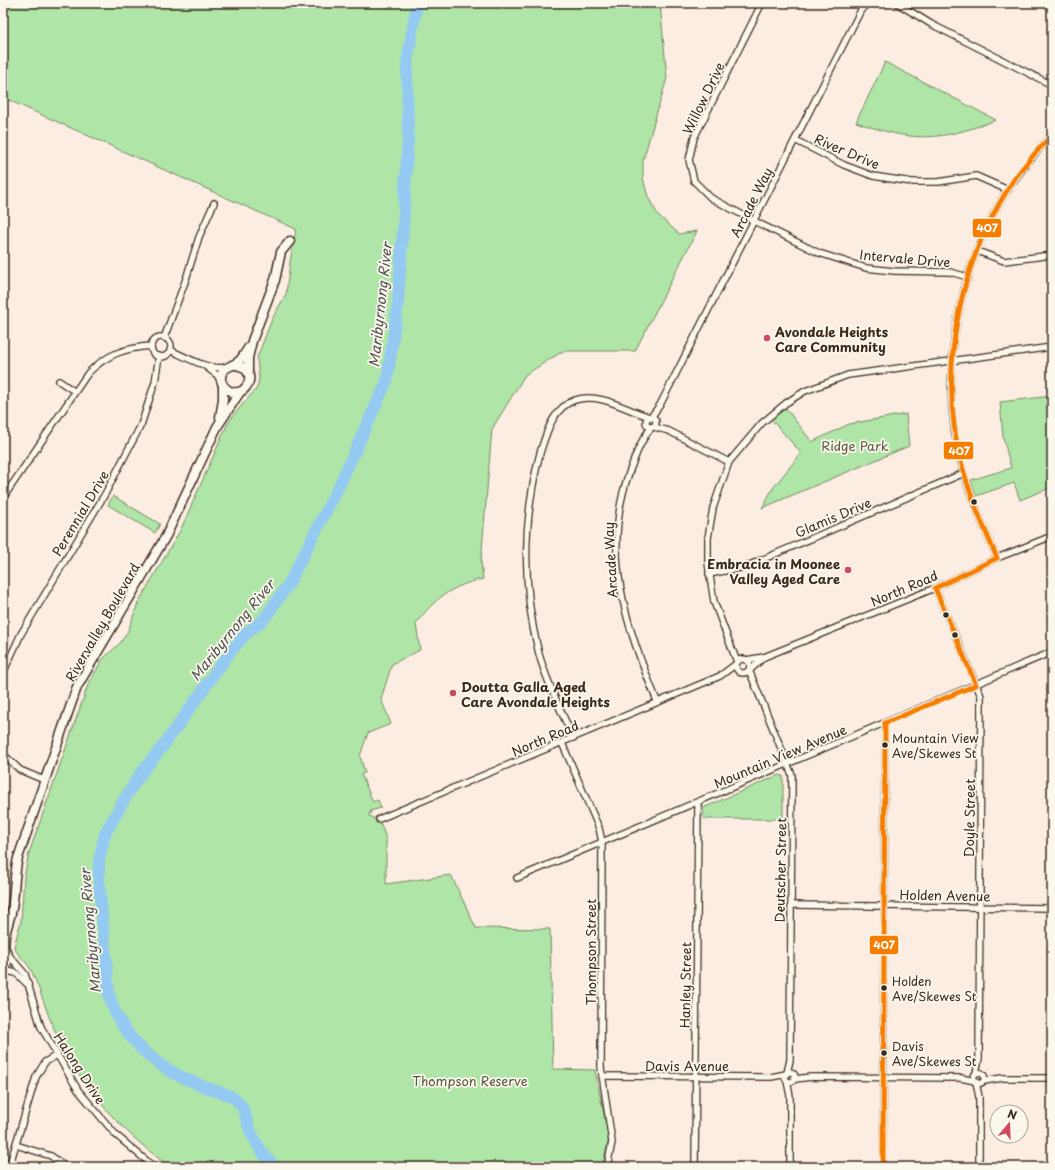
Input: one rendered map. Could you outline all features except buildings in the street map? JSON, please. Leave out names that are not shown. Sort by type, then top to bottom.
[{"type":"street","name":"Arcade Way","points":[[861,10],[862,3]]},
{"type":"street","name":"Arcade Way","points":[[657,701],[627,624],[622,601],[617,536],[622,496],[643,440],[660,405],[861,10],[868,3]]},
{"type":"street","points":[[893,3],[898,4],[931,24],[1052,84]]},
{"type":"street","name":"Willow Drive","points":[[754,221],[704,193],[694,181],[689,160],[694,138],[761,5]]},
{"type":"street","points":[[997,558],[981,521],[964,473],[953,412],[952,360],[968,278],[977,251],[1008,190],[1028,162],[1052,135]]},
{"type":"street","name":"River Drive","points":[[795,140],[844,164],[873,176],[912,182],[938,182],[976,176],[1008,190]]},
{"type":"street","points":[[164,338],[186,279],[198,237],[214,203]]},
{"type":"street","name":"Intervale Drive","points":[[754,221],[819,253],[866,268],[894,271],[950,272],[968,278]]},
{"type":"street","points":[[196,361],[217,375],[222,384],[230,392],[240,392],[244,390],[249,381],[248,358],[252,341],[275,280],[281,252],[290,240]]},
{"type":"street","points":[[977,251],[1004,261],[1052,255]]},
{"type":"street","points":[[164,338],[170,343],[170,350],[166,355],[159,356],[153,352],[151,346],[154,340],[164,338]]},
{"type":"street","points":[[222,384],[222,373],[230,366],[241,360],[252,341]]},
{"type":"street","points":[[3,498],[74,391],[100,361],[117,351],[151,346]]},
{"type":"street","points":[[740,672],[741,661],[732,646],[714,602],[707,552],[709,525],[713,508],[729,462],[762,423],[773,412],[795,397],[816,386],[848,375],[1052,347]]},
{"type":"street","points":[[170,350],[217,368],[241,365],[248,372]]},
{"type":"street","name":"Perennial Drive","points":[[3,673],[20,634],[105,494],[138,431],[150,400],[159,356]]},
{"type":"street","points":[[59,381],[74,391]]},
{"type":"street","name":"Rivervalley Boulevard","points":[[217,427],[223,400],[222,384]]},
{"type":"street","name":"Rivervalley Boulevard","points":[[3,969],[7,963],[4,931],[12,907],[14,872],[44,780],[77,687],[166,536],[217,427],[240,392]]},
{"type":"street","points":[[573,738],[550,686],[540,654],[532,619],[527,567],[528,512],[532,489],[542,448],[552,421],[557,412],[565,405],[573,401],[591,397],[607,401],[633,412],[650,417]]},
{"type":"street","name":"Arcade Way","points":[[652,424],[650,417],[660,405]]},
{"type":"street","points":[[633,412],[652,424],[669,431],[729,462]]},
{"type":"street","name":"Glamis Drive","points":[[709,574],[745,567],[964,473]]},
{"type":"street","name":"North Road","points":[[720,676],[741,661],[764,657],[935,588],[997,558],[1052,536]]},
{"type":"street","name":"Doyle Street","points":[[935,588],[981,696],[979,1167]]},
{"type":"street","name":"Mountain View Avenue","points":[[517,878],[1052,652]]},
{"type":"street","name":"North Road","points":[[379,819],[562,743],[657,701],[720,676],[750,670],[764,657]]},
{"type":"street","name":"Deutscher Street","points":[[741,661],[750,663],[750,670],[755,687],[792,775],[790,1167]]},
{"type":"street","name":"Deutscher Street","points":[[740,672],[755,687]]},
{"type":"street","points":[[883,1167],[886,905],[886,723]]},
{"type":"street","name":"Thompson Street","points":[[562,743],[599,828],[602,842],[602,1076],[612,1135],[607,1167]]},
{"type":"street","points":[[3,754],[20,770],[44,780]]},
{"type":"street","name":"Hanley Street","points":[[695,1167],[698,802]]},
{"type":"street","name":"Holden Avenue","points":[[791,905],[1052,908]]},
{"type":"street","name":"Halong Drive","points":[[5,950],[25,974],[26,983],[41,1027],[78,1090],[95,1112],[116,1135],[154,1167]]},
{"type":"street","points":[[3,969],[16,973],[26,983]]},
{"type":"street","points":[[9,1167],[40,1069],[45,1062],[57,1055]]},
{"type":"street","name":"Davis Avenue","points":[[602,1076],[1052,1078]]},
{"type":"street","points":[[16,1145],[51,1156],[66,1167]]},
{"type":"green space","name":"Thompson Reserve","points":[[3,3],[660,3],[667,78],[643,160],[643,178],[648,197],[658,215],[679,234],[697,231],[635,351],[563,351],[525,375],[492,429],[481,562],[483,579],[462,585],[445,594],[429,607],[416,624],[420,650],[392,664],[381,699],[391,724],[368,733],[360,756],[365,773],[361,774],[373,802],[378,800],[381,808],[370,811],[371,813],[368,815],[375,819],[376,823],[381,824],[386,839],[386,884],[451,875],[476,928],[550,929],[553,1069],[595,1070],[609,1139],[602,1167],[170,1167],[119,1123],[89,1089],[65,1051],[52,1024],[32,972],[14,947],[21,921],[24,878],[29,853],[88,685],[102,660],[121,642],[128,631],[138,603],[180,531],[228,423],[257,388],[259,379],[257,358],[272,319],[286,294],[296,229],[4,98],[3,99]]},
{"type":"green space","points":[[885,62],[996,120],[959,132],[927,137],[894,134],[856,122]]},
{"type":"green space","points":[[1052,396],[1052,487],[1020,500],[1014,483],[976,496],[971,480],[1011,468],[1003,437],[1000,402]]},
{"type":"green space","name":"Ridge Park","points":[[785,407],[812,442],[849,424],[906,414],[909,446],[762,508],[773,488],[801,453],[771,419]]},
{"type":"green space","points":[[113,496],[160,524],[155,533],[108,505]]},
{"type":"green space","points":[[779,775],[783,776],[783,819],[704,819],[703,808]]},
{"type":"waterway","name":"Maribyrnong River","points":[[276,1167],[263,1154],[249,1127],[243,1109],[233,1097],[209,1089],[184,1078],[151,1058],[133,1040],[118,1018],[109,995],[99,880],[99,861],[105,834],[139,776],[166,742],[230,652],[246,634],[264,619],[288,585],[338,488],[387,381],[398,303],[403,228],[408,138],[407,62],[417,3]]},
{"type":"transit line","name":"407","points":[[997,558],[973,499],[959,454],[952,406],[954,341],[968,277],[978,246],[1008,189],[1034,154],[1052,135]]},
{"type":"transit line","name":"407","points":[[935,588],[997,558]]},
{"type":"transit line","name":"407","points":[[935,588],[976,685]]},
{"type":"transit line","name":"407","points":[[885,723],[976,685]]},
{"type":"transit line","name":"407","points":[[883,1167],[885,723]]},
{"type":"place","name":"Avondale Heights Care Community","points":[[767,338]]},
{"type":"place","name":"Embracia in Moonee Valley Aged Care","points":[[848,570]]},
{"type":"place","name":"Doutta Galla Aged Care Avondale Heights","points":[[453,693]]},
{"type":"place","name":"Mountain View Ave/Skewes St","points":[[885,745]]},
{"type":"place","name":"Holden Ave/Skewes St","points":[[884,988]]},
{"type":"place","name":"Davis Ave/Skewes St","points":[[884,1053]]}]
